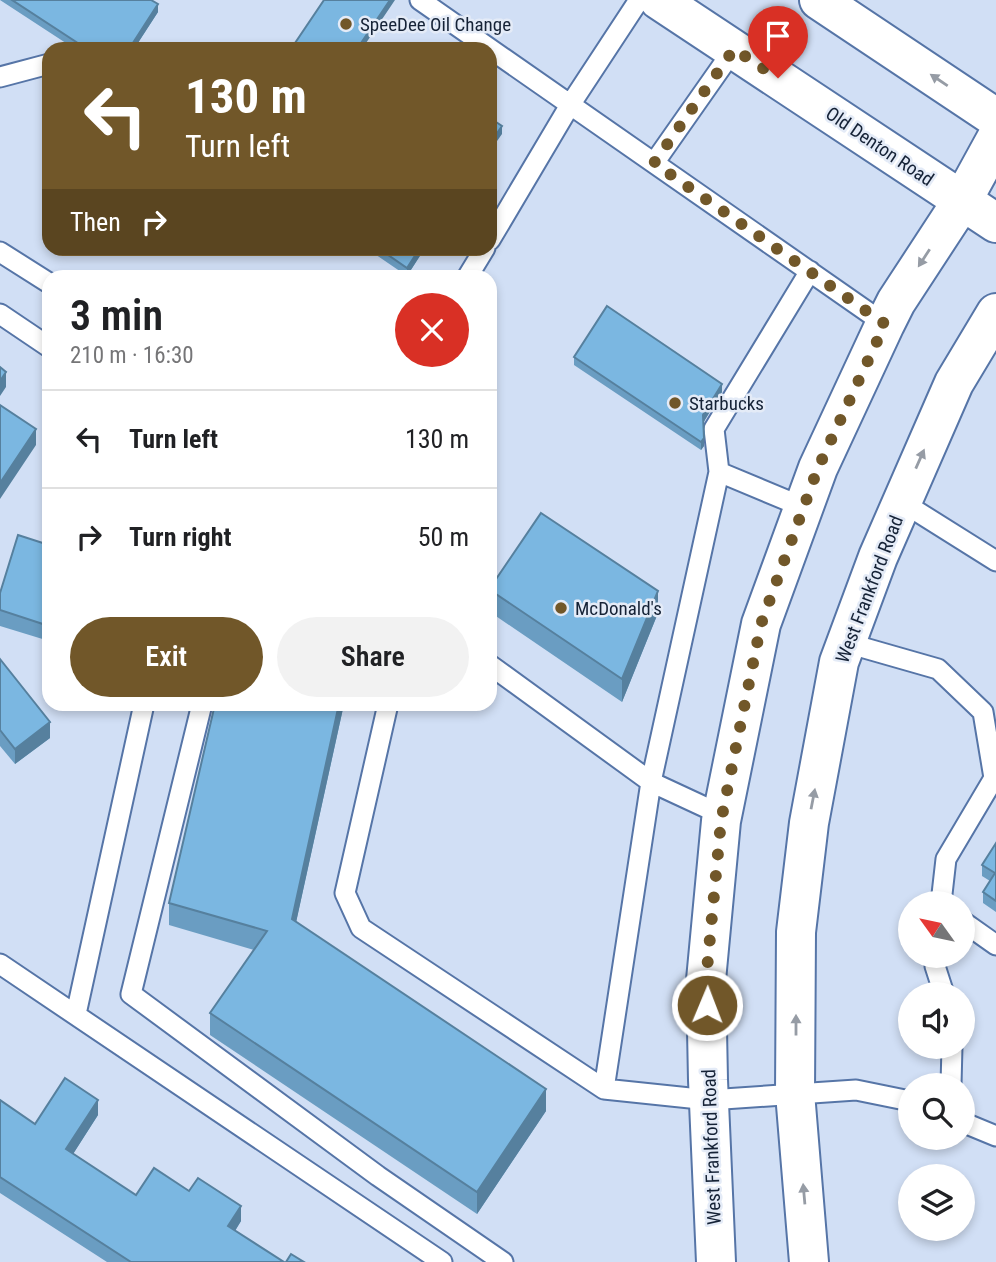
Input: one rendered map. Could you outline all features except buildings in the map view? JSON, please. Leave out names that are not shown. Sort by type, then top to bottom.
[{"type":"main road","name":"Old Denton Road","points":[[659,0],[996,223]]},
{"type":"main road","points":[[819,0],[996,118]]},
{"type":"main road","name":"West Frankford Road","points":[[716,1262],[706,980],[722,815],[761,624],[818,468],[885,324],[996,139]]},
{"type":"main road","name":"West Frankford Road","points":[[809,1262],[795,1093],[796,933],[811,809],[839,662],[878,557],[954,383],[996,313]]},
{"type":"lane","points":[[420,0],[480,42]]},
{"type":"lane","points":[[497,228],[570,105],[639,0]]},
{"type":"lane","points":[[654,163],[734,49]]},
{"type":"lane","points":[[497,54],[885,324]]},
{"type":"lane","points":[[0,78],[42,66]]},
{"type":"lane","points":[[0,252],[42,279]]},
{"type":"lane","points":[[604,1089],[651,782],[719,472],[714,429],[810,271]]},
{"type":"lane","points":[[0,314],[42,342]]},
{"type":"lane","points":[[719,472],[803,507]]},
{"type":"lane","points":[[902,502],[996,561]]},
{"type":"lane","points":[[846,643],[938,669],[983,712],[994,778],[946,859],[942,891]]},
{"type":"lane","points":[[497,670],[651,782],[722,815]]},
{"type":"lane","points":[[76,1014],[142,711]]},
{"type":"lane","points":[[200,711],[131,993],[378,1176],[503,1262]]},
{"type":"lane","points":[[386,711],[345,893],[361,928],[604,1089],[709,1100],[856,1090],[898,1099]]},
{"type":"lane","points":[[975,930],[996,945]]},
{"type":"lane","points":[[0,964],[442,1262]]},
{"type":"lane","points":[[975,1127],[996,1136]]},
{"type":"place","name":"SpeeDee Oil Change","points":[[346,24]]},
{"type":"place","name":"Starbucks","points":[[675,403]]},
{"type":"place","name":"McDonald's","points":[[561,608]]},
{"type":"route","points":[[707,1005],[706,980],[721,821],[761,624],[818,468],[885,324],[654,163],[734,49],[778,78]]}]
